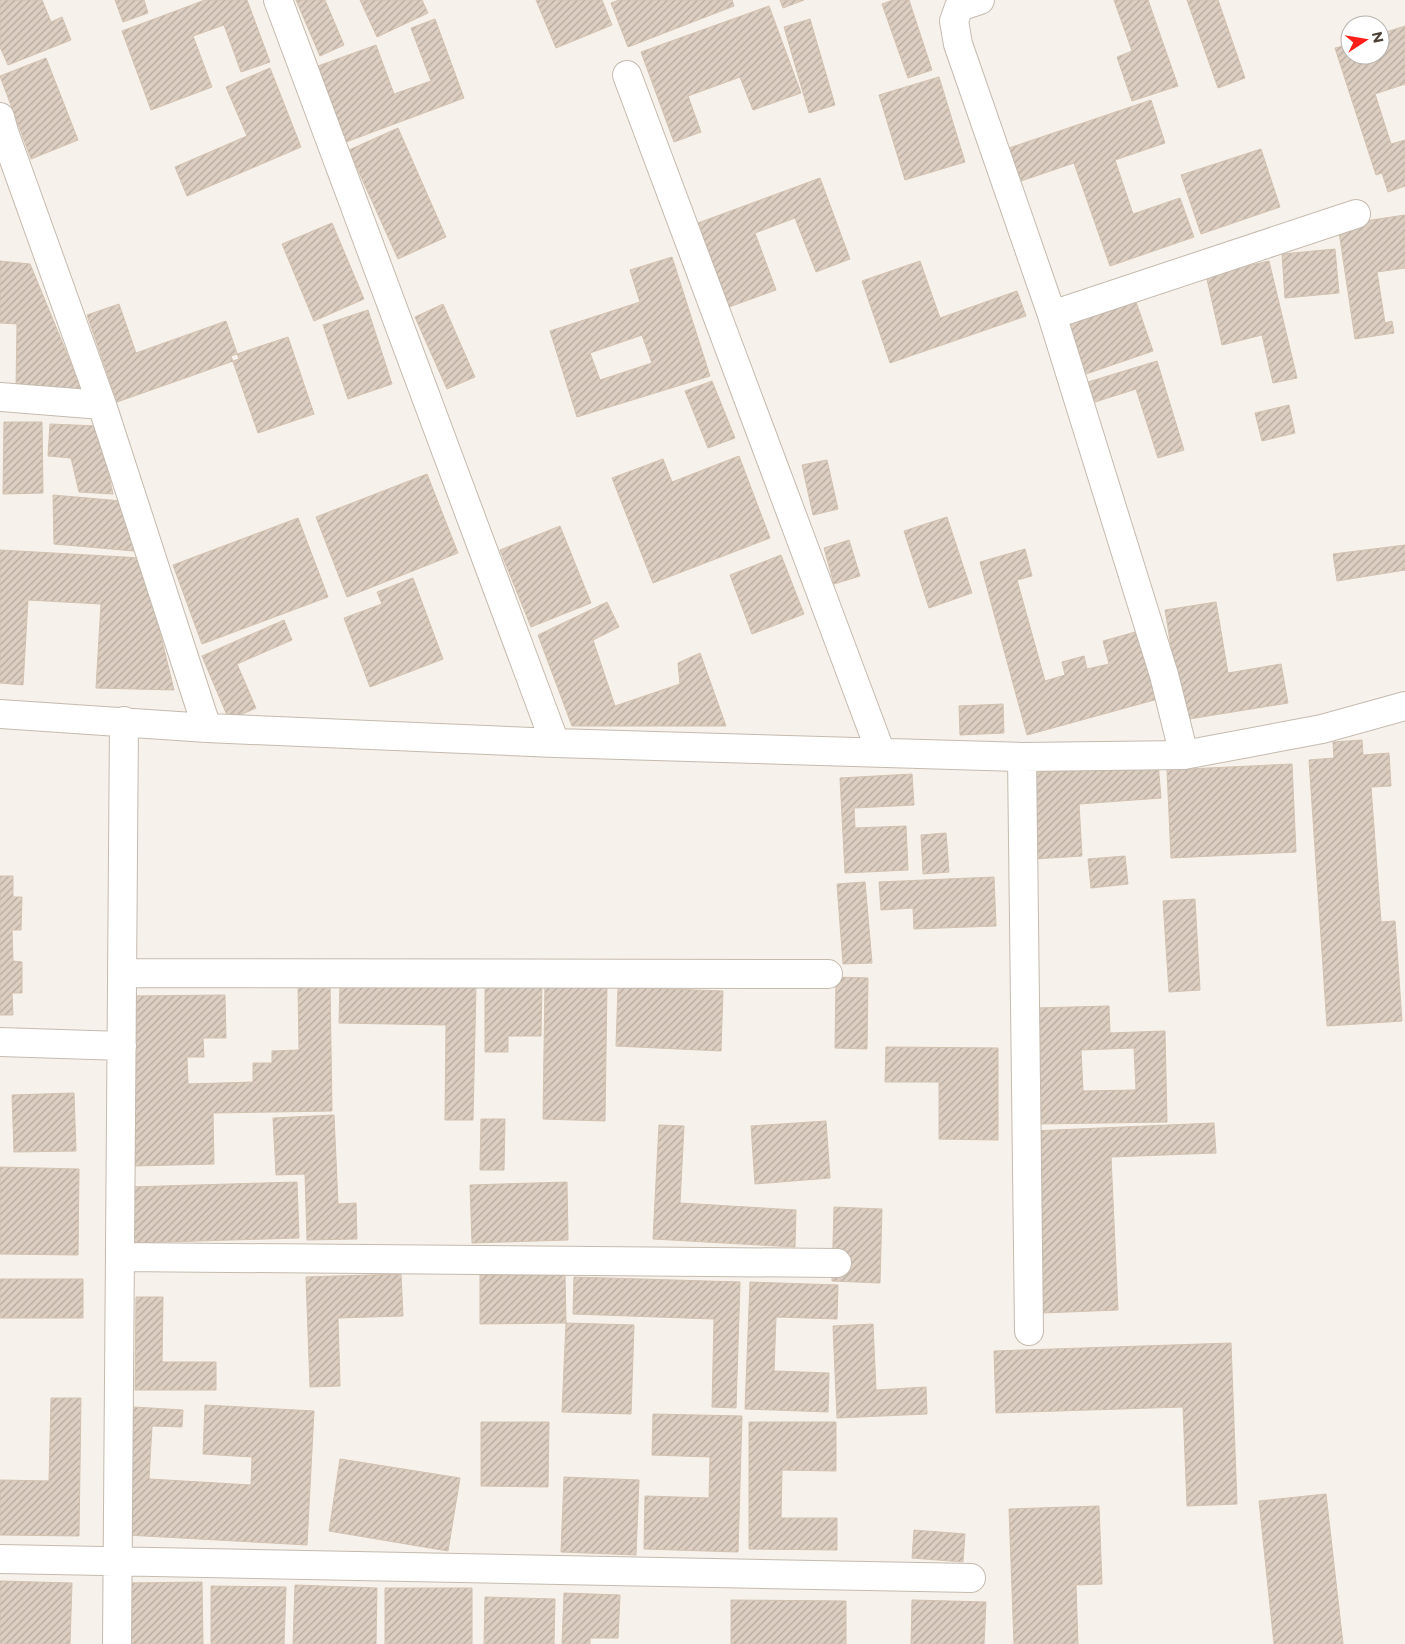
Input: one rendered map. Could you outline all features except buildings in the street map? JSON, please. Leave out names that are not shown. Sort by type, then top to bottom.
[{"type":"street","points":[[278,0],[556,743]]},
{"type":"street","points":[[980,0],[959,7],[954,22],[958,44],[1052,315],[1164,675],[1184,754]]},
{"type":"street","points":[[627,75],[881,753]]},
{"type":"street","points":[[1,127],[102,405],[208,728]]},
{"type":"street","points":[[1052,315],[1356,214]]},
{"type":"street","points":[[0,397],[102,405]]},
{"type":"street","points":[[0,714],[208,728],[556,743],[1022,757],[1184,754],[1322,729],[1405,706]]},
{"type":"street","points":[[117,1644],[124,721]]},
{"type":"street","points":[[1022,757],[1029,1331]]},
{"type":"street","points":[[122,973],[828,974]]},
{"type":"street","points":[[0,1042],[122,1046]]},
{"type":"street","points":[[120,1257],[837,1263]]},
{"type":"street","points":[[0,1559],[971,1578]]}]
